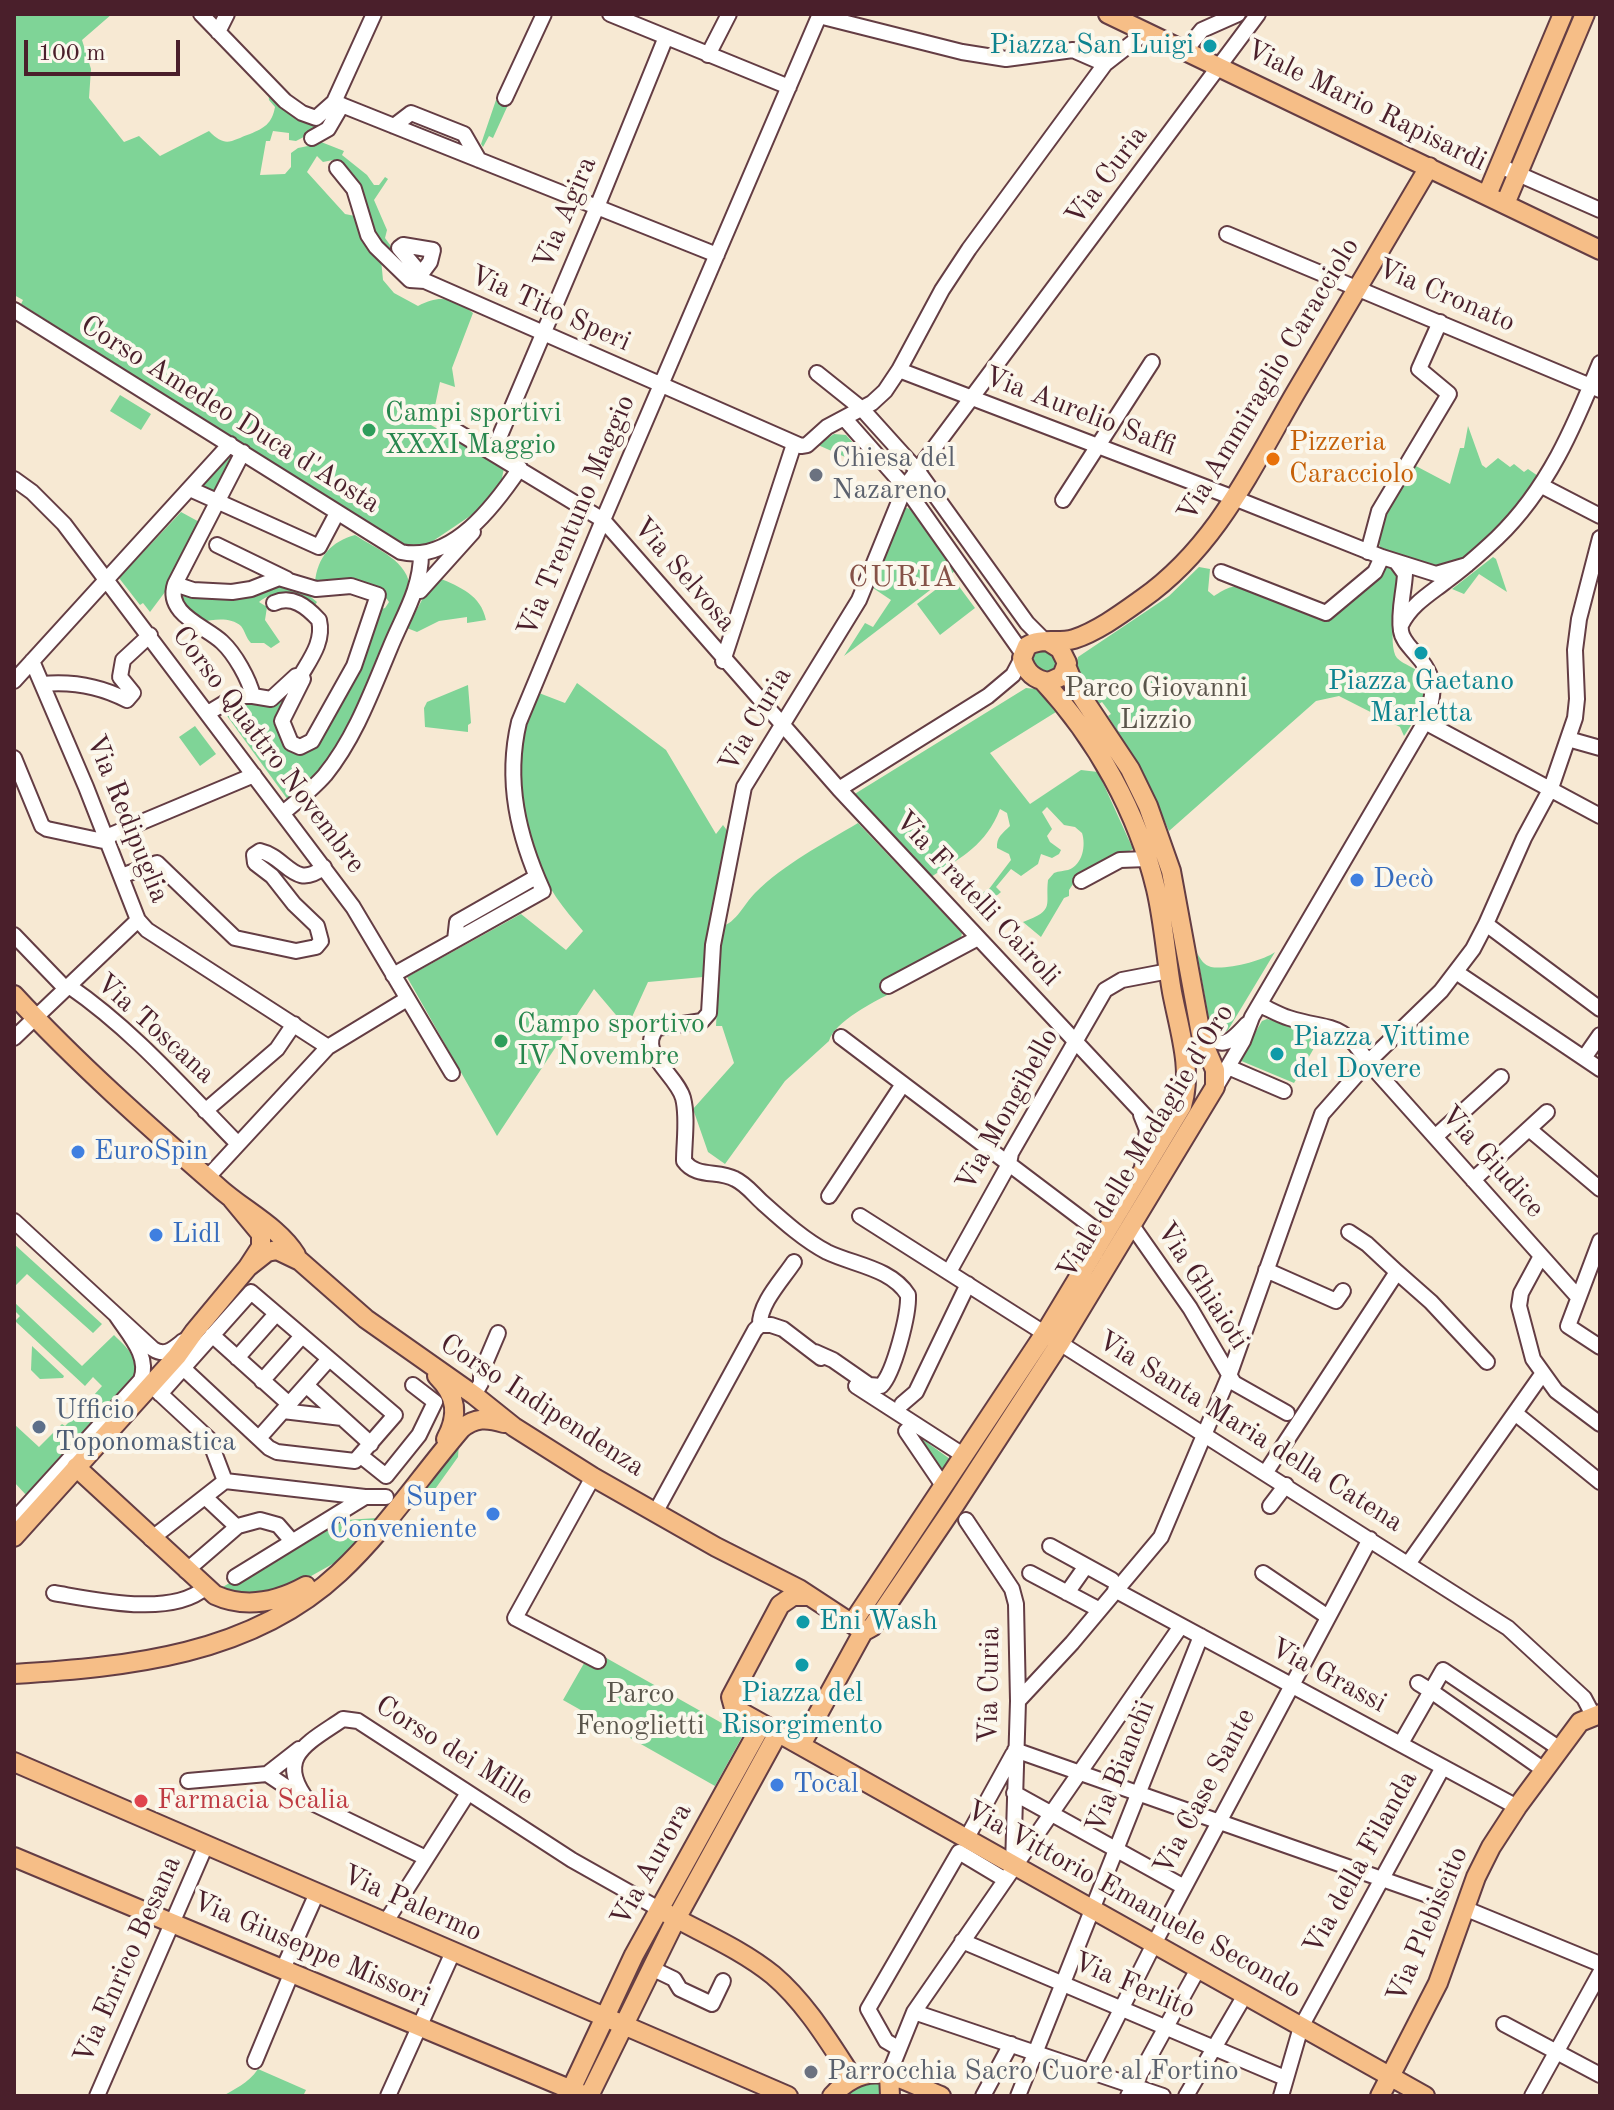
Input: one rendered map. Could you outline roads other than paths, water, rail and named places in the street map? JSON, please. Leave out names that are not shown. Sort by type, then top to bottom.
[{"type":"main road","name":"Viale Mario Rapisardi","points":[[1108,14],[1600,250]]},
{"type":"main road","points":[[1487,195],[1563,14]]},
{"type":"main road","points":[[1505,204],[1585,14]]},
{"type":"main road","name":"Via Ammiraglio Caracciolo","points":[[1047,641],[1073,639],[1095,629],[1141,600],[1192,557],[1234,498],[1429,167]]},
{"type":"main road","name":"Via Ammiraglio Caracciolo","points":[[1067,666],[1078,645],[1095,629]]},
{"type":"main road","points":[[1047,641],[1060,649],[1074,685],[1123,757],[1148,806],[1176,892],[1202,1040],[1215,1070],[1215,1087],[1204,1092],[1197,1091],[1185,1062],[1161,912],[1147,859],[1131,816],[1107,768],[1084,733],[1026,668],[1022,656],[1031,643],[1047,641]]},
{"type":"main road","points":[[1039,679],[1049,682],[1059,679],[1067,666]]},
{"type":"main road","points":[[14,995],[35,1018],[232,1199],[261,1234],[261,1247],[203,1333],[177,1356],[156,1389],[76,1467],[14,1537]]},
{"type":"main road","name":"Viale delle Medaglie d'Oro","points":[[863,1620],[972,1479],[1053,1338],[1103,1235],[1182,1106],[1185,1062]]},
{"type":"main road","name":"Viale delle Medaglie d'Oro","points":[[863,1620],[959,1462],[1053,1338],[1131,1224],[1215,1087]]},
{"type":"main road","name":"Corso Indipendenza","points":[[232,1199],[253,1213],[282,1239],[300,1261],[366,1319],[514,1427],[655,1513],[779,1577],[808,1596],[863,1620]]},
{"type":"main road","points":[[248,1267],[271,1250],[300,1261]]},
{"type":"main road","points":[[424,1362],[449,1390],[455,1403],[451,1430],[435,1459]]},
{"type":"main road","points":[[14,1674],[101,1668],[172,1657],[226,1640],[278,1616],[336,1575],[362,1550],[461,1429],[475,1419],[487,1418],[514,1427]]},
{"type":"main road","points":[[76,1467],[205,1588],[239,1603],[276,1599],[315,1581],[362,1550]]},
{"type":"main road","points":[[770,1575],[778,1587],[780,1605],[793,1596],[808,1596]]},
{"type":"main road","name":"Via Vittorio Emanuele Secondo","points":[[780,1605],[731,1697],[734,1708],[765,1737],[808,1749],[1009,1872],[1092,1910],[1425,2096]]},
{"type":"main road","points":[[808,1749],[863,1620]]},
{"type":"main road","name":"Via Plebiscito","points":[[1380,2096],[1438,1983],[1481,1867],[1517,1807],[1580,1722],[1596,1714]]},
{"type":"main road","name":"Via Aurora","points":[[579,2094],[604,2018],[634,1955],[719,1800],[765,1737]]},
{"type":"main road","name":"Via Aurora","points":[[579,2094],[622,2026],[736,1810],[765,1737]]},
{"type":"main road","name":"Via Palermo","points":[[14,1762],[788,2096]]},
{"type":"main road","points":[[719,1800],[736,1810]]},
{"type":"main road","points":[[691,1851],[709,1860]]},
{"type":"main road","name":"Via Giuseppe Missori","points":[[14,1857],[579,2094]]},
{"type":"main road","points":[[659,1909],[747,1957],[774,1976],[796,1999],[849,2072]]},
{"type":"main road","points":[[849,2072],[890,2069],[941,2096]]},
{"type":"main road","points":[[890,2069],[890,2096]]},
{"type":"main road","points":[[832,2096],[849,2072]]},
{"type":"street","points":[[201,14],[293,108],[316,118],[338,104]]},
{"type":"street","points":[[218,32],[227,14]]},
{"type":"street","points":[[312,138],[328,129],[374,14]]},
{"type":"street","points":[[505,98],[544,14]]},
{"type":"street","points":[[610,14],[789,87]]},
{"type":"street","points":[[708,55],[729,14]]},
{"type":"street","points":[[1185,51],[1202,30],[1238,14],[1245,19],[1247,29]]},
{"type":"street","name":"Via Curia","points":[[815,1352],[833,1360],[869,1385],[878,1387],[886,1381],[903,1326],[908,1300],[905,1290],[880,1272],[824,1250],[734,1178],[688,1167],[684,1161],[683,1099],[649,1043],[657,1028],[702,1021],[709,1013],[713,945],[744,787],[859,600],[905,487],[1258,14]]},
{"type":"street","points":[[820,15],[962,52],[1006,59],[1073,50],[1105,64]]},
{"type":"street","name":"Via Trentuno Maggio","points":[[393,975],[455,940],[457,922],[536,877],[517,817],[513,788],[516,738],[530,694],[820,15]]},
{"type":"street","points":[[723,661],[794,444],[807,445],[827,427],[880,397],[969,249],[1105,64],[1146,32]]},
{"type":"street","name":"Via Agira","points":[[493,452],[666,37]]},
{"type":"street","points":[[338,104],[717,255]]},
{"type":"street","points":[[1500,166],[1600,210]]},
{"type":"street","name":"Via Tito Speri","points":[[337,168],[354,189],[368,235],[402,275],[410,280],[421,277],[543,335],[794,444]]},
{"type":"street","name":"Via Cronato","points":[[1227,234],[1595,388]]},
{"type":"street","name":"Corso Amedeo Duca d'Aosta","points":[[14,310],[401,552],[421,554]]},
{"type":"street","points":[[1221,572],[1326,613],[1375,572],[1382,557],[1379,511],[1449,394],[1419,369],[1440,322]]},
{"type":"street","points":[[1063,500],[1152,362]]},
{"type":"street","points":[[1401,626],[1411,609],[1499,537],[1542,486],[1595,388],[1600,363]]},
{"type":"street","name":"Via Aurelio Saffi","points":[[899,370],[1421,571]]},
{"type":"street","points":[[817,373],[862,409],[917,470],[1027,623],[1047,641]]},
{"type":"street","points":[[839,789],[988,696],[1013,675],[1022,656],[905,487],[844,418]]},
{"type":"street","name":"Via Selvosa","points":[[451,428],[603,520],[781,724]]},
{"type":"street","points":[[14,681],[190,489],[237,448]]},
{"type":"street","points":[[237,448],[218,502],[175,584],[172,596],[180,609],[198,626],[224,643],[251,687],[253,696]]},
{"type":"street","points":[[411,604],[426,581],[483,522],[520,468]]},
{"type":"street","name":"Corso Quattro Novembre","points":[[14,479],[50,508],[107,579],[324,867],[364,922],[452,1073]]},
{"type":"street","points":[[1542,486],[1600,516]]},
{"type":"street","points":[[190,489],[319,547],[337,513]]},
{"type":"street","points":[[283,813],[323,777],[338,756],[372,691],[411,604],[420,576],[421,554],[468,530],[492,507]]},
{"type":"street","points":[[1018,1701],[1072,1643],[1113,1585],[1152,1551],[1161,1537],[1229,1376],[1322,1114],[1368,1062],[1441,991],[1473,949],[1486,924],[1524,838],[1551,788],[1568,739],[1577,699],[1575,650],[1579,619],[1600,538]]},
{"type":"street","points":[[217,545],[316,589],[351,586],[378,595],[354,666],[312,741],[300,747],[291,743],[282,721],[317,646],[321,627],[319,620],[295,601],[282,599],[274,603]]},
{"type":"street","points":[[1382,557],[1405,574],[1401,626]]},
{"type":"street","points":[[1421,571],[1444,573],[1467,565]]},
{"type":"street","points":[[1421,571],[1434,581],[1430,592]]},
{"type":"street","points":[[175,584],[193,590],[232,592],[251,589],[279,578],[288,579]]},
{"type":"street","name":"Viale delle Medaglie d'Oro","points":[[1215,1087],[1425,722],[1433,679],[1428,668],[1405,641],[1401,626]]},
{"type":"street","points":[[42,684],[68,681],[127,700],[133,693],[120,677],[123,660],[150,635]]},
{"type":"street","name":"Via Redipuglia","points":[[32,661],[138,920],[147,930],[328,1047]]},
{"type":"street","points":[[208,713],[236,696],[271,699],[301,675]]},
{"type":"street","points":[[988,696],[1039,679]]},
{"type":"street","points":[[1425,722],[1600,816]]},
{"type":"street","name":"Via Fratelli Cairoli","points":[[781,724],[1163,1135]]},
{"type":"street","points":[[1568,739],[1600,748]]},
{"type":"street","points":[[14,758],[42,826],[107,840],[254,775]]},
{"type":"street","points":[[121,876],[157,863],[235,938],[302,951],[316,947],[321,941],[320,932],[272,876],[255,863],[254,855],[260,851],[268,853],[307,877],[312,877],[324,867]]},
{"type":"street","points":[[1081,881],[1120,860],[1147,859]]},
{"type":"street","points":[[14,1038],[138,920]]},
{"type":"street","points":[[1486,924],[1600,1009]]},
{"type":"street","name":"Via Toscana","points":[[14,935],[67,988],[101,1008],[181,1084],[238,1144]]},
{"type":"street","points":[[888,986],[978,938]]},
{"type":"street","name":"Via Mongibello","points":[[949,1272],[1009,1164],[1011,1153],[1105,990],[1114,983],[1169,971]]},
{"type":"street","points":[[1456,972],[1600,1069]]},
{"type":"street","points":[[207,1178],[328,1047],[407,999]]},
{"type":"street","points":[[1200,1028],[1212,1041],[1225,1043],[1235,1037],[1256,1011]]},
{"type":"street","name":"Via Giudice","points":[[1256,1011],[1311,1022],[1342,1032],[1355,1042],[1368,1062],[1578,1297]]},
{"type":"street","name":"Via Toscana","points":[[205,1111],[277,1049],[294,1024]]},
{"type":"street","points":[[1584,1058],[1600,1035]]},
{"type":"street","points":[[841,1037],[1103,1235]]},
{"type":"street","points":[[1228,1067],[1284,1091]]},
{"type":"street","points":[[1435,1137],[1501,1077]]},
{"type":"street","points":[[829,1196],[903,1084]]},
{"type":"street","points":[[1137,1107],[1147,1130],[1142,1171]]},
{"type":"street","points":[[1473,1180],[1547,1112]]},
{"type":"street","points":[[1529,1129],[1600,1189]]},
{"type":"street","name":"Via Santa Maria della Catena","points":[[860,1216],[1508,1628],[1584,1698],[1596,1714]]},
{"type":"street","points":[[14,1221],[157,1352],[170,1351],[203,1333],[251,1292],[395,1415],[355,1461],[281,1453],[269,1448],[182,1367]]},
{"type":"street","name":"Via Ghiaioti","points":[[1131,1224],[1190,1308],[1229,1376]]},
{"type":"street","points":[[1349,1232],[1367,1244],[1431,1302],[1487,1362]]},
{"type":"street","points":[[1600,1241],[1568,1326],[1600,1347]]},
{"type":"street","points":[[1541,1256],[1521,1293],[1519,1306],[1533,1359],[1556,1391],[1600,1424]]},
{"type":"street","points":[[655,1513],[746,1342],[760,1325],[760,1317],[769,1300],[794,1262]]},
{"type":"street","points":[[1266,1270],[1336,1301],[1343,1291]]},
{"type":"street","points":[[1266,1472],[1397,1272]]},
{"type":"street","points":[[902,1404],[916,1392],[968,1284]]},
{"type":"street","points":[[237,1358],[276,1314]]},
{"type":"street","points":[[14,1520],[137,1386],[143,1375],[144,1364],[139,1351],[116,1315]]},
{"type":"street","points":[[760,1325],[776,1326],[815,1352],[828,1367],[959,1462],[972,1479]]},
{"type":"street","points":[[203,1333],[237,1358],[286,1408],[342,1418]]},
{"type":"street","points":[[203,1333],[182,1367],[156,1389],[209,1439],[225,1481]]},
{"type":"street","points":[[474,1395],[498,1333]]},
{"type":"street","points":[[262,1381],[302,1336]]},
{"type":"street","points":[[259,1438],[329,1359]]},
{"type":"street","points":[[1408,1564],[1543,1373]]},
{"type":"street","points":[[1229,1376],[1234,1383],[1287,1413]]},
{"type":"street","points":[[306,1385],[342,1418],[386,1476],[419,1435],[435,1402],[413,1385]]},
{"type":"street","points":[[1515,1413],[1598,1475]]},
{"type":"street","points":[[906,1431],[944,1487]]},
{"type":"street","points":[[593,1477],[515,1618],[598,1661]]},
{"type":"street","points":[[151,1539],[225,1481],[386,1497]]},
{"type":"street","points":[[1270,1506],[1286,1485]]},
{"type":"street","points":[[205,1497],[237,1527]]},
{"type":"street","points":[[235,1577],[365,1497]]},
{"type":"street","points":[[186,1571],[237,1527],[260,1520],[278,1525],[291,1540]]},
{"type":"street","name":"Via Curia","points":[[966,1520],[1015,1596],[1018,1701],[1009,1872]]},
{"type":"street","name":"Via Case Sante","points":[[1090,2071],[1184,1887],[1370,1539]]},
{"type":"street","name":"Via Grassi","points":[[1050,1546],[1181,1626],[1517,1807]]},
{"type":"street","points":[[1067,1593],[1086,1566]]},
{"type":"street","points":[[1030,1573],[1098,1609]]},
{"type":"street","points":[[1263,1573],[1328,1617]]},
{"type":"street","points":[[54,1593],[128,1603],[179,1603],[205,1588]]},
{"type":"street","points":[[890,2069],[914,2012],[1181,1626]]},
{"type":"street","name":"Via Bianchi","points":[[1018,2096],[1201,1636]]},
{"type":"street","points":[[1404,1738],[1424,1687],[1443,1670],[1452,1667],[1560,1749]]},
{"type":"street","points":[[1424,1687],[1544,1770]]},
{"type":"street","name":"Corso dei Mille","points":[[303,1746],[343,1719],[358,1721],[572,1860],[659,1909]]},
{"type":"street","points":[[188,1781],[267,1774],[303,1746]]},
{"type":"street","points":[[303,1746],[296,1758],[293,1775],[308,1801]]},
{"type":"street","points":[[970,1832],[1015,1750],[1139,1791],[1436,1898]]},
{"type":"street","name":"Via della Filanda","points":[[1281,2096],[1301,2027],[1443,1767]]},
{"type":"street","points":[[267,1774],[308,1801],[426,1858]]},
{"type":"street","points":[[385,1923],[468,1793]]},
{"type":"street","points":[[1014,1793],[1184,1887]]},
{"type":"street","name":"Via Enrico Besana","points":[[97,2096],[206,1845]]},
{"type":"street","points":[[898,2048],[886,2041],[868,2009],[959,1852],[1009,1872]]},
{"type":"street","points":[[255,2061],[317,1893]]},
{"type":"street","points":[[1464,1908],[1600,1964]]},
{"type":"street","name":"Via Ferlito","points":[[962,1941],[1285,2078]]},
{"type":"street","points":[[388,2096],[453,1952]]},
{"type":"street","points":[[634,1955],[674,1979],[680,1989],[712,2004],[723,1981]]},
{"type":"street","points":[[1130,2091],[1198,1969]]},
{"type":"street","points":[[1532,2096],[1600,1973]]},
{"type":"street","points":[[1186,2096],[1245,1995]]},
{"type":"street","points":[[914,2012],[1090,2071],[1130,2091],[1163,2096]]},
{"type":"street","points":[[1504,2024],[1600,2075]]},
{"type":"street","points":[[983,2096],[1011,2044]]},
{"type":"place","name":"Piazza San Luigi","points":[[1210,46]]},
{"type":"place","name":"Campi sportivi XXXI Maggio","points":[[369,430]]},
{"type":"place","name":"Pizzeria Caracciolo","points":[[1273,459]]},
{"type":"place","name":"Chiesa del Nazareno","points":[[816,475]]},
{"type":"place","name":"Piazza Gaetano Marletta","points":[[1421,653]]},
{"type":"place","name":"Decò","points":[[1357,880]]},
{"type":"place","name":"Campo sportivo IV Novembre","points":[[501,1041]]},
{"type":"place","name":"Piazza Vittime del Dovere","points":[[1277,1054]]},
{"type":"place","name":"EuroSpin","points":[[78,1152]]},
{"type":"place","name":"Lidl","points":[[156,1235]]},
{"type":"place","name":"Ufficio Toponomastica","points":[[39,1427]]},
{"type":"place","name":"Super Conveniente","points":[[493,1514]]},
{"type":"place","name":"Eni Wash","points":[[803,1622]]},
{"type":"place","name":"Piazza del Risorgimento","points":[[802,1665]]},
{"type":"place","name":"Tocal","points":[[777,1785]]},
{"type":"place","name":"Farmacia Scalia","points":[[141,1801]]},
{"type":"place","name":"Parrocchia Sacro Cuore al Fortino","points":[[811,2072]]},
{"type":"district","name":"CURIA","points":[[903,578]]},
{"type":"park label","name":"Parco Giovanni Lizzio","points":[[1156,705]]},
{"type":"park label","name":"Parco Fenoglietti","points":[[640,1711]]}]
